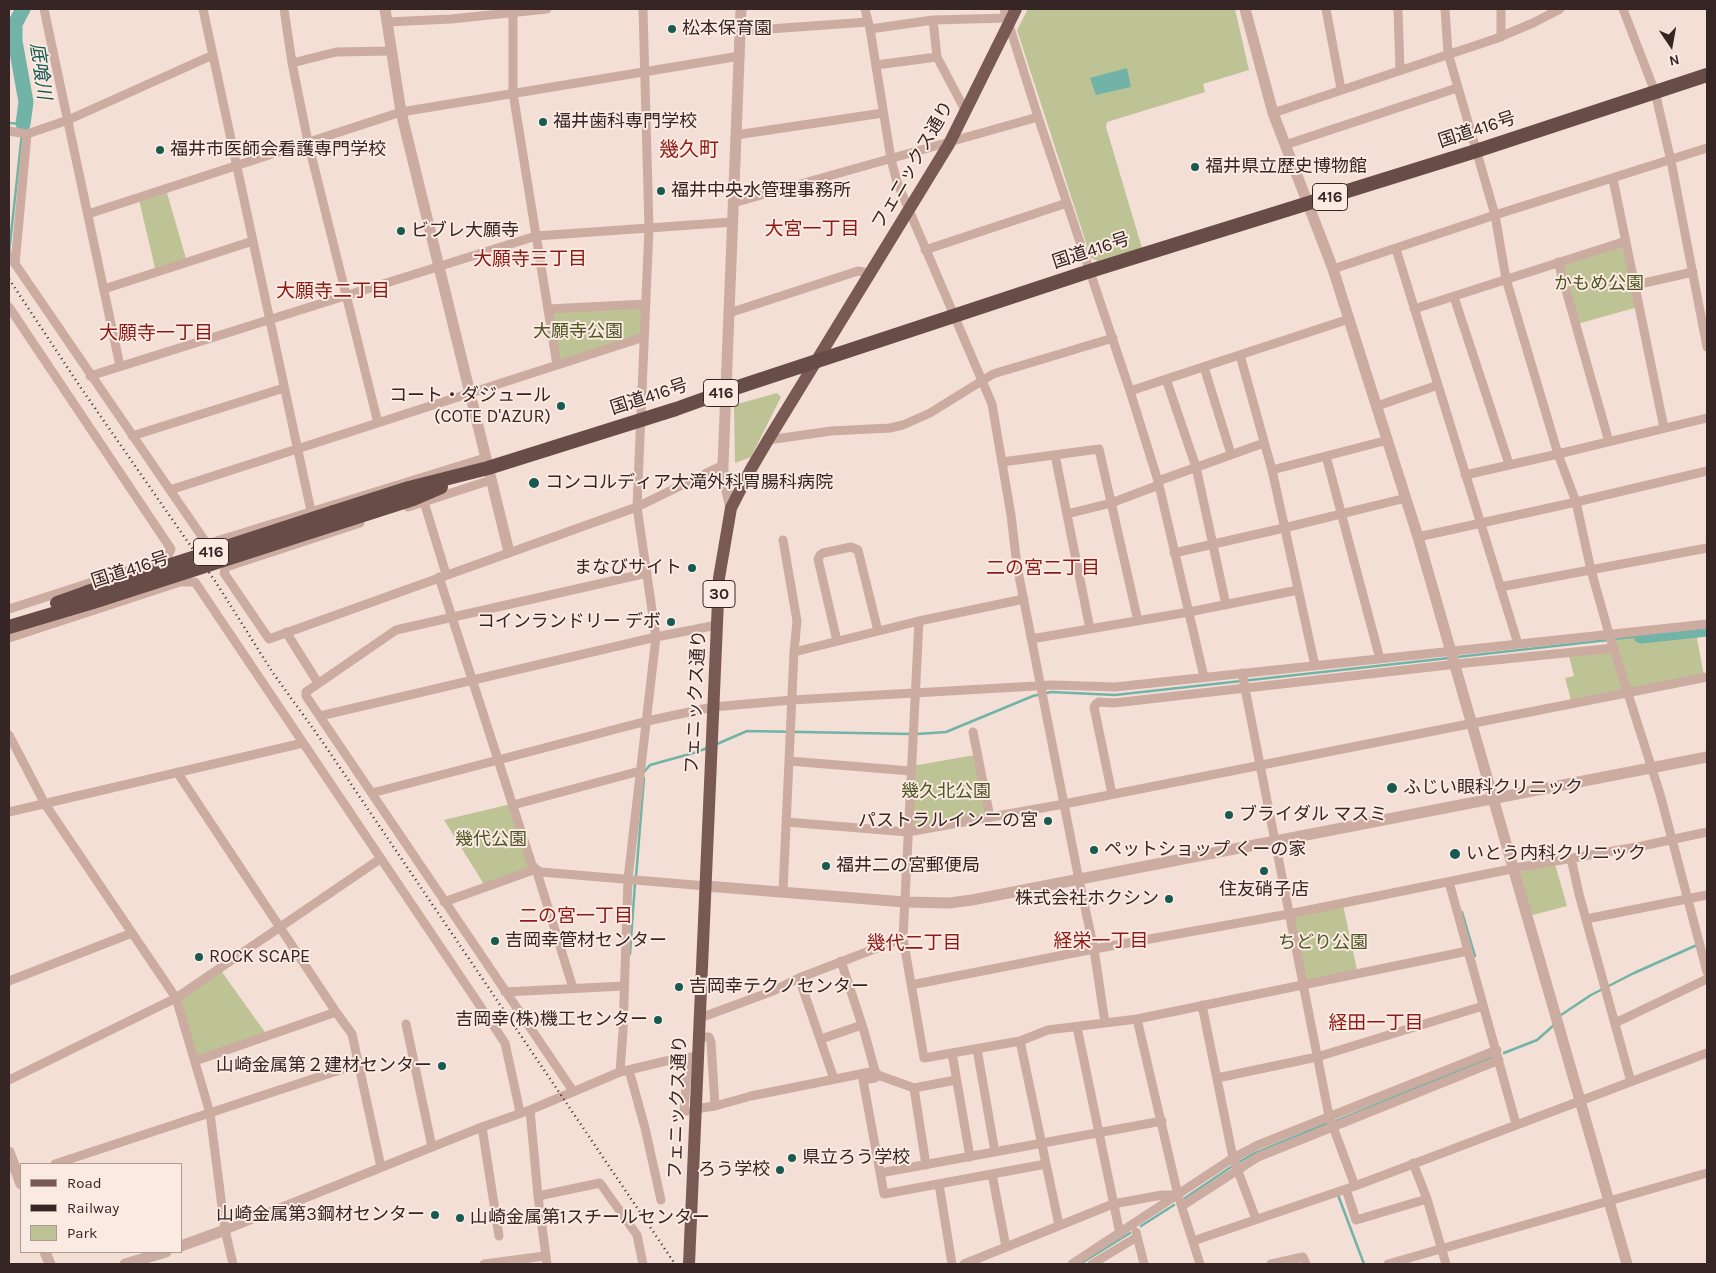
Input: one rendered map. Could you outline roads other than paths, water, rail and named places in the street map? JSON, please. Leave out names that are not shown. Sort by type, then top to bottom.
[{"type":"highway","name":"国道416号","points":[[9,627],[90,597],[336,517],[413,498],[488,469],[1090,271],[1476,151],[1707,75]]},
{"type":"highway","name":"国道416号","points":[[9,619],[90,597]]},
{"type":"main road","name":"フェニックス通り","points":[[690,1260],[693,1057],[699,1037],[720,564],[731,508],[750,469],[949,144],[1011,17]]},
{"type":"street","points":[[44,9],[120,366]]},
{"type":"street","points":[[203,9],[311,510]]},
{"type":"street","points":[[284,9],[292,62],[308,142],[378,423]]},
{"type":"street","points":[[385,9],[401,112],[509,552]]},
{"type":"street","points":[[387,22],[546,9]]},
{"type":"street","points":[[620,1072],[624,1031],[628,879],[656,637],[637,507],[649,228],[643,9]]},
{"type":"street","points":[[731,508],[724,465],[741,9]]},
{"type":"street","points":[[865,9],[891,159],[897,182],[992,404],[1031,638],[1094,949],[1105,1023]]},
{"type":"street","points":[[1004,9],[1011,17],[1038,117],[1113,338],[1158,483],[1204,677]]},
{"type":"street","points":[[1245,9],[1273,113],[1333,269],[1418,537],[1627,1264]]},
{"type":"street","points":[[1326,9],[1341,89]]},
{"type":"street","points":[[1398,9],[1400,70]]},
{"type":"street","points":[[1446,9],[1448,54],[1495,215],[1506,279],[1558,454],[1576,502],[1591,570],[1609,634],[1652,769],[1707,972]]},
{"type":"street","points":[[1501,9],[1501,36]]},
{"type":"street","points":[[1273,113],[1501,36],[1533,24],[1560,9]]},
{"type":"street","points":[[1623,9],[1655,92],[1707,344]]},
{"type":"street","points":[[513,11],[514,93],[557,365]]},
{"type":"street","points":[[741,31],[1011,17]]},
{"type":"street","points":[[933,20],[937,57],[965,110]]},
{"type":"street","points":[[292,62],[336,52],[391,50]]},
{"type":"street","points":[[9,131],[28,134],[68,120],[213,55]]},
{"type":"street","points":[[88,214],[401,112],[740,56]]},
{"type":"street","points":[[876,65],[937,57]]},
{"type":"street","points":[[1285,145],[1457,88]]},
{"type":"street","points":[[736,135],[883,113]]},
{"type":"street","points":[[733,203],[949,144],[1038,117]]},
{"type":"street","points":[[15,264],[28,134]]},
{"type":"street","points":[[1333,269],[1495,215],[1707,148]]},
{"type":"street","points":[[1613,178],[1664,428]]},
{"type":"street","points":[[925,250],[1067,203]]},
{"type":"street","points":[[90,376],[536,236],[733,222]]},
{"type":"street","points":[[104,289],[253,241]]},
{"type":"street","points":[[1414,309],[1626,241]]},
{"type":"street","points":[[1396,249],[1518,644]]},
{"type":"street","points":[[9,254],[90,376],[207,544],[311,510],[488,469]]},
{"type":"street","points":[[1558,262],[1609,442]]},
{"type":"street","points":[[729,313],[858,271],[869,273]]},
{"type":"street","points":[[1635,285],[1693,272]]},
{"type":"street","points":[[1454,296],[1510,464]]},
{"type":"street","points":[[548,309],[646,304]]},
{"type":"street","points":[[9,307],[171,549],[167,558],[9,609]]},
{"type":"street","points":[[1130,391],[1349,319]]},
{"type":"street","points":[[170,490],[644,337]]},
{"type":"street","points":[[768,440],[831,431],[890,428],[903,425],[930,413],[993,374],[1113,338]]},
{"type":"street","points":[[1240,355],[1272,470],[1315,666]]},
{"type":"street","points":[[1204,367],[1231,454]]},
{"type":"street","points":[[1166,379],[1196,467],[1226,605]]},
{"type":"street","points":[[1377,406],[1438,385]]},
{"type":"street","points":[[132,436],[284,388]]},
{"type":"street","points":[[1466,475],[1707,418]]},
{"type":"street","points":[[1272,470],[1388,440]]},
{"type":"street","points":[[1067,514],[1111,504],[1196,467],[1264,443]]},
{"type":"street","points":[[1002,462],[1099,449],[1138,621]]},
{"type":"street","points":[[1055,455],[1090,629]]},
{"type":"street","points":[[1326,456],[1380,658]]},
{"type":"street","points":[[226,567],[224,573],[269,639],[637,507],[724,465]]},
{"type":"street","points":[[226,567],[424,502],[488,469]]},
{"type":"street","points":[[1418,537],[1707,471]]},
{"type":"street","points":[[1174,553],[1406,498]]},
{"type":"street","points":[[424,502],[452,616],[532,865],[541,872],[905,902],[949,903],[1079,880],[1707,757]]},
{"type":"street","points":[[783,540],[797,621],[783,891]]},
{"type":"street","points":[[211,543],[226,567]]},
{"type":"street","points":[[837,641],[818,559],[824,552],[851,547],[858,550],[878,631]]},
{"type":"street","points":[[1500,587],[1707,548]]},
{"type":"street","points":[[167,558],[180,582]]},
{"type":"street","points":[[573,1091],[306,696],[306,692],[396,630],[647,573]]},
{"type":"street","points":[[9,638],[180,582],[195,582],[505,1043],[520,1112]]},
{"type":"street","points":[[1031,638],[1138,621],[1298,590]]},
{"type":"street","points":[[794,652],[919,621],[1024,598]]},
{"type":"street","points":[[919,621],[903,938],[924,1058],[1020,1040],[1048,1030],[1137,1019],[1468,951]]},
{"type":"street","points":[[372,793],[647,721],[713,707],[792,700],[1041,686],[1114,687],[1707,624]]},
{"type":"street","points":[[320,716],[656,637],[717,625]]},
{"type":"street","points":[[286,632],[318,683]]},
{"type":"street","points":[[1112,794],[1094,707],[1099,702],[1114,704],[1614,648]]},
{"type":"street","points":[[1242,673],[1317,1057],[1330,1116],[1355,1186]]},
{"type":"street","points":[[786,822],[908,832],[1064,804],[1707,677]]},
{"type":"street","points":[[973,732],[990,817]]},
{"type":"street","points":[[9,735],[45,804],[176,998],[210,1113],[225,1230],[233,1264]]},
{"type":"street","points":[[9,812],[302,743]]},
{"type":"street","points":[[789,761],[911,771]]},
{"type":"street","points":[[513,805],[640,771]]},
{"type":"street","points":[[177,772],[352,1034],[381,1167]]},
{"type":"street","points":[[912,986],[1094,949],[1289,914],[1707,832]]},
{"type":"street","points":[[1571,858],[1631,1082]]},
{"type":"street","points":[[9,1080],[176,998],[380,859]]},
{"type":"street","points":[[444,902],[536,869]]},
{"type":"street","points":[[536,869],[573,988]]},
{"type":"street","points":[[1449,882],[1516,1124]]},
{"type":"street","points":[[1586,919],[1707,895]]},
{"type":"street","points":[[9,981],[132,932]]},
{"type":"street","points":[[700,1018],[773,991],[799,978],[903,938]]},
{"type":"street","points":[[841,961],[876,1073],[875,1078],[863,1080],[884,1194],[1046,1164]]},
{"type":"street","points":[[799,978],[834,1080]]},
{"type":"street","points":[[1615,1023],[1707,979]]},
{"type":"street","points":[[505,992],[624,986]]},
{"type":"street","points":[[1202,1005],[1233,1158],[1256,1219]]},
{"type":"street","points":[[1217,1078],[1317,1057],[1483,1006]]},
{"type":"street","points":[[195,1061],[336,1012]]},
{"type":"street","points":[[1137,1019],[1178,1195],[1200,1264]]},
{"type":"street","points":[[406,1024],[432,1147]]},
{"type":"street","points":[[821,1039],[862,1025]]},
{"type":"street","points":[[1076,1026],[1120,1234]]},
{"type":"street","points":[[699,1037],[709,1037],[711,1042],[715,1106]]},
{"type":"street","points":[[1020,1040],[1059,1225]]},
{"type":"street","points":[[977,1049],[995,1152]]},
{"type":"street","points":[[1072,1264],[1233,1158],[1258,1145],[1496,1050]]},
{"type":"street","points":[[952,1053],[970,1157]]},
{"type":"street","points":[[1193,1241],[1355,1186],[1707,1053]]},
{"type":"street","points":[[182,1246],[520,1112],[530,1110],[620,1072],[693,1057],[684,1111],[688,1111]]},
{"type":"street","points":[[1182,1206],[1258,1157],[1499,1060]]},
{"type":"street","points":[[59,1163],[358,1064]]},
{"type":"street","points":[[629,1070],[645,1128],[661,1200]]},
{"type":"street","points":[[701,1108],[760,1094],[876,1073],[914,1088],[956,1080]]},
{"type":"street","points":[[914,1088],[926,1165]]},
{"type":"street","points":[[484,1264],[546,1260],[530,1110]]},
{"type":"street","points":[[880,1173],[1162,1121]]},
{"type":"street","points":[[482,1127],[499,1236]]},
{"type":"street","points":[[9,1152],[17,1179]]},
{"type":"street","points":[[1413,1163],[1446,1264]]},
{"type":"street","points":[[1388,1264],[1707,1173]]},
{"type":"street","points":[[992,1174],[1006,1247]]},
{"type":"street","points":[[538,1196],[600,1183],[637,1236],[643,1264]]},
{"type":"street","points":[[940,1184],[952,1264]]},
{"type":"street","points":[[1346,1189],[1356,1220],[1426,1199]]},
{"type":"street","points":[[964,1264],[976,1262],[1006,1247],[1114,1204],[1162,1194],[1178,1195]]},
{"type":"street","points":[[1135,1224],[1144,1264]]},
{"type":"street","points":[[1092,1264],[1137,1237]]},
{"type":"street","points":[[125,1264],[163,1253]]},
{"type":"street","points":[[1270,1264],[1303,1257],[1306,1264]]},
{"type":"water","points":[[1127,68],[1131,87],[1096,95],[1090,78]]},
{"type":"waterway","name":"底喰川","points":[[23,9],[15,24],[15,41],[26,102],[23,124]]},
{"type":"waterway","name":"底喰川","points":[[9,123],[23,124],[9,253]]},
{"type":"waterway","points":[[1641,636],[1707,629]]},
{"type":"waterway","points":[[1613,639],[1641,636]]},
{"type":"waterway","points":[[1457,657],[1608,640]]},
{"type":"waterway","points":[[917,734],[946,732],[1033,696],[1051,692],[1115,695],[1449,658]]},
{"type":"waterway","points":[[717,744],[747,731],[911,734]]},
{"type":"waterway","points":[[644,772],[650,765],[707,748]]},
{"type":"waterway","points":[[636,877],[644,778]]},
{"type":"waterway","points":[[630,954],[635,883]]},
{"type":"waterway","points":[[1462,912],[1475,956]]},
{"type":"waterway","points":[[1561,1015],[1591,995],[1634,973],[1697,945]]},
{"type":"waterway","points":[[1504,1053],[1537,1040],[1554,1025]]},
{"type":"waterway","points":[[1336,1121],[1494,1056]]},
{"type":"waterway","points":[[1239,1162],[1253,1154],[1328,1123]]},
{"type":"waterway","points":[[1185,1198],[1231,1167]]},
{"type":"waterway","points":[[1338,1195],[1364,1264]]},
{"type":"waterway","points":[[1141,1226],[1174,1205]]},
{"type":"waterway","points":[[1080,1264],[1130,1233]]},
{"type":"railway","points":[[9,279],[81,388],[217,584],[273,673],[322,741],[675,1264]]},
{"type":"place","name":"松本保育園","points":[[672,29]]},
{"type":"place","name":"福井歯科専門学校","points":[[543,122]]},
{"type":"place","name":"福井市医師会看護専門学校","points":[[160,150]]},
{"type":"place","name":"福井県立歴史博物館","points":[[1195,167]]},
{"type":"place","name":"福井中央水管理事務所","points":[[661,191]]},
{"type":"place","name":"ビブレ大願寺","points":[[401,231]]},
{"type":"place","name":"コート・ダジュール (COTE D'AZUR)","points":[[561,406]]},
{"type":"place","name":"コンコルディア大滝外科胃腸科病院","points":[[534,483]]},
{"type":"place","name":"まなびサイト","points":[[692,568]]},
{"type":"place","name":"コインランドリー デボ","points":[[671,622]]},
{"type":"place","name":"ふじい眼科クリニック","points":[[1392,788]]},
{"type":"place","name":"ブライダル マスミ","points":[[1229,815]]},
{"type":"place","name":"パストラルイン二の宮","points":[[1048,821]]},
{"type":"place","name":"ペットショップ くーの家","points":[[1094,850]]},
{"type":"place","name":"いとう内科クリニック","points":[[1455,854]]},
{"type":"place","name":"福井二の宮郵便局","points":[[826,866]]},
{"type":"place","name":"住友硝子店","points":[[1264,871]]},
{"type":"place","name":"株式会社ホクシン","points":[[1169,899]]},
{"type":"place","name":"吉岡幸管材センター","points":[[495,941]]},
{"type":"place","name":"ROCK SCAPE","points":[[199,957]]},
{"type":"place","name":"吉岡幸テクノセンター","points":[[679,987]]},
{"type":"place","name":"吉岡幸(株)機工センター","points":[[658,1020]]},
{"type":"place","name":"山崎金属第２建材センター","points":[[442,1066]]},
{"type":"place","name":"県立ろう学校","points":[[792,1158]]},
{"type":"place","name":"ろう学校","points":[[780,1170]]},
{"type":"place","name":"山崎金属第3鋼材センター","points":[[435,1215]]},
{"type":"place","name":"山崎金属第1スチールセンター","points":[[460,1218]]},
{"type":"district","name":"幾久町","points":[[689,150]]},
{"type":"district","name":"大宮一丁目","points":[[812,230]]},
{"type":"district","name":"大願寺三丁目","points":[[530,260]]},
{"type":"district","name":"大願寺二丁目","points":[[333,292]]},
{"type":"district","name":"大願寺一丁目","points":[[156,334]]},
{"type":"district","name":"二の宮二丁目","points":[[1043,569]]},
{"type":"district","name":"二の宮一丁目","points":[[576,917]]},
{"type":"district","name":"経栄一丁目","points":[[1101,942]]},
{"type":"district","name":"幾代二丁目","points":[[914,944]]},
{"type":"district","name":"経田一丁目","points":[[1376,1024]]},
{"type":"park label","name":"かもめ公園","points":[[1599,284]]},
{"type":"park label","name":"大願寺公園","points":[[578,332]]},
{"type":"park label","name":"幾久北公園","points":[[946,792]]},
{"type":"park label","name":"幾代公園","points":[[491,840]]},
{"type":"park label","name":"ちどり公園","points":[[1323,943]]}]
